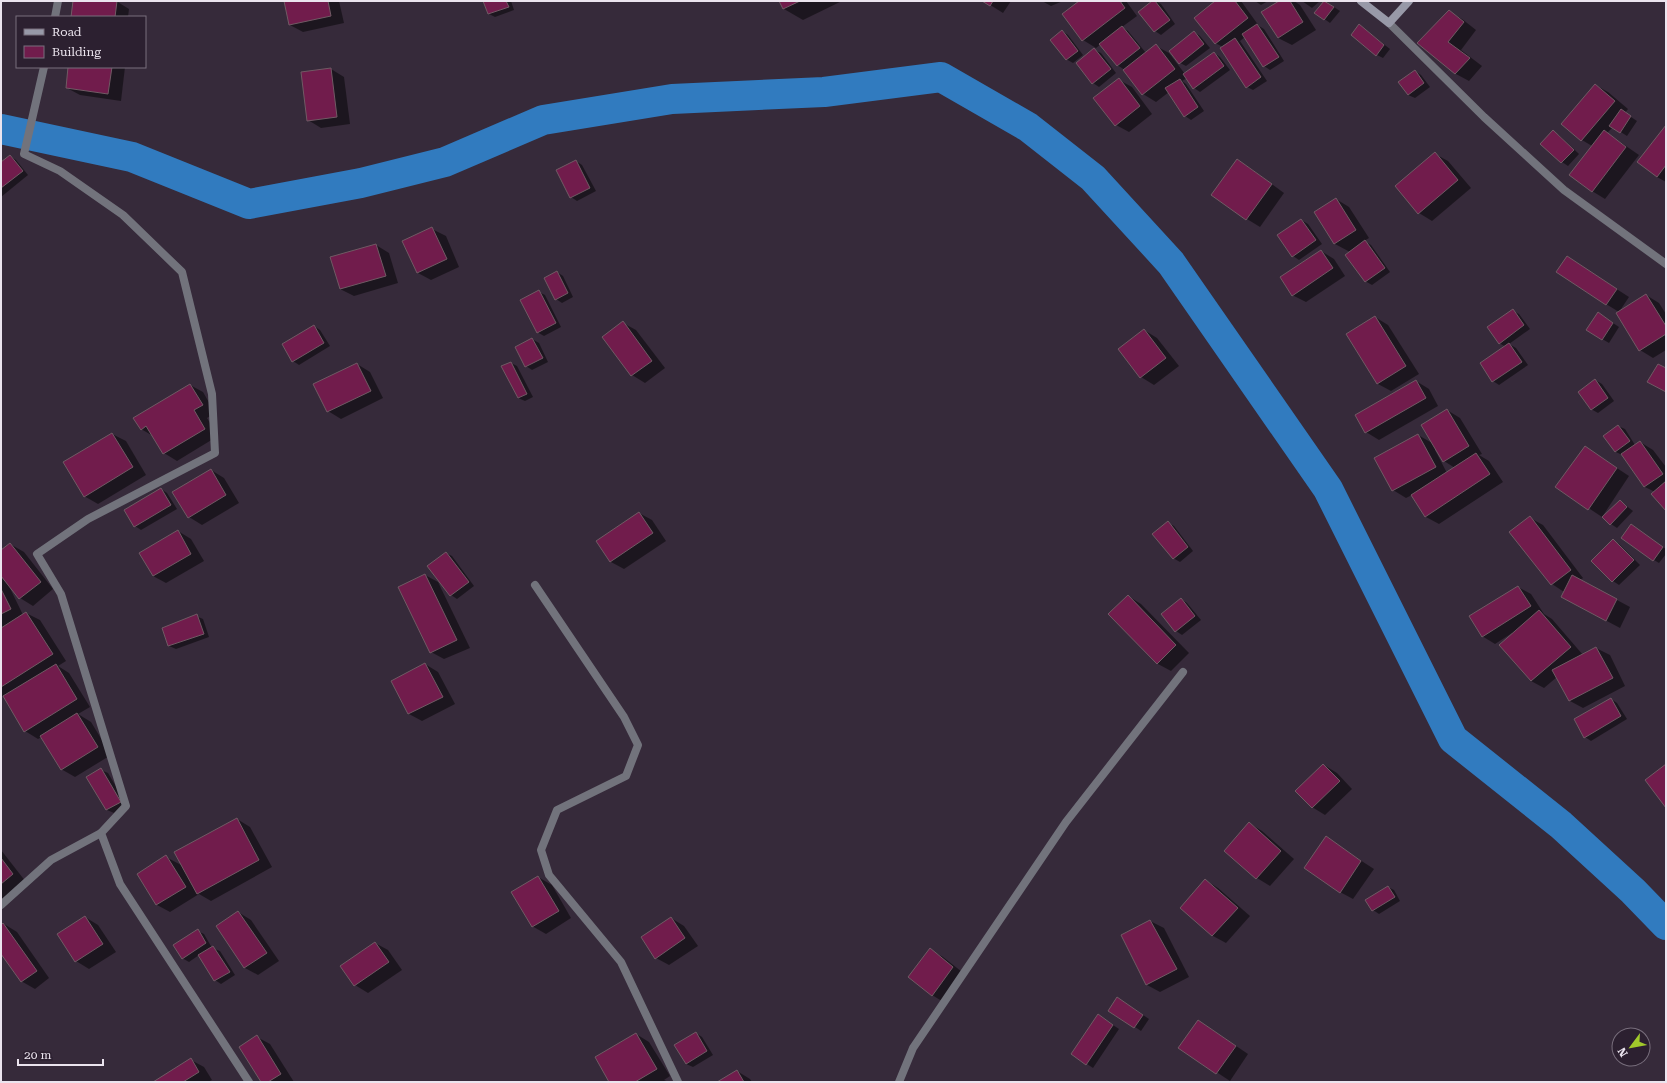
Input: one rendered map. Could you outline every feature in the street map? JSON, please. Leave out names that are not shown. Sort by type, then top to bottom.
[{"type":"main road","points":[[1361,1],[1388,23],[1409,1]]},
{"type":"street","points":[[55,16],[58,1]]},
{"type":"street","points":[[1388,23],[1484,117],[1564,190],[1666,264]]},
{"type":"street","points":[[1,905],[51,860],[101,833],[126,806],[61,594],[37,554],[88,519],[215,454],[212,394],[182,272],[123,215],[60,171],[24,154],[44,68]]},
{"type":"street","points":[[535,585],[624,717],[638,745],[626,776],[558,810],[541,850],[549,875],[621,962],[678,1082]]},
{"type":"street","points":[[899,1082],[913,1048],[1066,822],[1183,672]]},
{"type":"street","points":[[101,833],[120,884],[249,1082]]},
{"type":"building","points":[[73,1],[117,1],[115,16],[71,16]]},
{"type":"building","points":[[284,1],[328,1],[331,16],[289,25]]},
{"type":"building","points":[[483,1],[506,1],[509,7],[488,14]]},
{"type":"building","points":[[779,1],[800,1],[783,9]]},
{"type":"building","points":[[982,1],[993,1],[990,6]]},
{"type":"building","points":[[1079,1],[1120,1],[1125,8],[1082,41],[1062,14]]},
{"type":"building","points":[[1152,1],[1155,1],[1170,20],[1154,32],[1138,12]]},
{"type":"building","points":[[1215,1],[1235,1],[1248,18],[1215,44],[1194,18]]},
{"type":"building","points":[[1279,1],[1290,1],[1303,22],[1278,38],[1261,12]]},
{"type":"building","points":[[1324,1],[1334,7],[1324,20],[1314,13]]},
{"type":"building","points":[[1449,10],[1464,22],[1448,42],[1470,58],[1455,74],[1417,43]]},
{"type":"building","points":[[1257,24],[1279,57],[1263,67],[1242,34]]},
{"type":"building","points":[[1359,24],[1384,45],[1376,56],[1351,35]]},
{"type":"building","points":[[1122,26],[1140,48],[1117,66],[1099,44]]},
{"type":"building","points":[[1062,30],[1078,51],[1066,60],[1050,40]]},
{"type":"building","points":[[1194,31],[1204,44],[1179,64],[1169,51]]},
{"type":"building","points":[[1235,38],[1261,77],[1246,88],[1220,48]]},
{"type":"building","points":[[1156,44],[1175,69],[1142,95],[1123,70]]},
{"type":"building","points":[[1094,48],[1111,69],[1092,84],[1076,63]]},
{"type":"building","points":[[1214,52],[1224,66],[1193,89],[1183,74]]},
{"type":"building","points":[[68,68],[112,68],[108,94],[66,88]]},
{"type":"building","points":[[331,68],[337,117],[307,121],[301,72]]},
{"type":"building","points":[[1415,70],[1424,83],[1408,95],[1398,82]]},
{"type":"building","points":[[1119,78],[1140,106],[1115,126],[1093,98]]},
{"type":"building","points":[[1180,79],[1198,107],[1184,117],[1165,88]]},
{"type":"building","points":[[1595,84],[1615,101],[1581,141],[1561,124]]},
{"type":"building","points":[[1621,109],[1631,116],[1620,133],[1609,126]]},
{"type":"building","points":[[1666,125],[1666,165],[1657,177],[1637,162]]},
{"type":"building","points":[[1553,130],[1574,150],[1561,163],[1540,144]]},
{"type":"building","points":[[1604,130],[1626,147],[1592,192],[1569,175]]},
{"type":"building","points":[[1435,152],[1458,180],[1418,214],[1395,186]]},
{"type":"building","points":[[10,155],[23,171],[1,188],[1,162]]},
{"type":"building","points":[[1237,159],[1272,184],[1246,220],[1211,195]]},
{"type":"building","points":[[576,160],[590,188],[570,198],[556,170]]},
{"type":"building","points":[[1336,198],[1356,230],[1334,244],[1314,212]]},
{"type":"building","points":[[1301,219],[1316,240],[1292,257],[1277,235]]},
{"type":"building","points":[[432,227],[447,259],[417,273],[402,241]]},
{"type":"building","points":[[1365,240],[1385,268],[1365,282],[1345,255]]},
{"type":"building","points":[[376,244],[386,276],[340,289],[330,257]]},
{"type":"building","points":[[1321,250],[1333,268],[1292,296],[1280,277]]},
{"type":"building","points":[[1567,256],[1617,289],[1606,305],[1556,272]]},
{"type":"building","points":[[557,271],[568,293],[555,300],[544,278]]},
{"type":"building","points":[[539,290],[556,323],[537,333],[520,300]]},
{"type":"building","points":[[1646,294],[1666,326],[1666,334],[1639,351],[1616,313]]},
{"type":"building","points":[[1513,309],[1524,325],[1499,344],[1487,327]]},
{"type":"building","points":[[1598,312],[1613,323],[1602,340],[1586,330]]},
{"type":"building","points":[[1375,316],[1406,366],[1377,384],[1346,334]]},
{"type":"building","points":[[623,321],[652,361],[631,376],[602,337]]},
{"type":"building","points":[[314,325],[324,343],[292,362],[282,344]]},
{"type":"building","points":[[1144,329],[1166,358],[1140,378],[1118,349]]},
{"type":"building","points":[[532,338],[543,358],[525,367],[515,347]]},
{"type":"building","points":[[1509,343],[1522,362],[1492,382],[1480,363]]},
{"type":"building","points":[[511,362],[527,394],[518,398],[501,366]]},
{"type":"building","points":[[357,363],[371,391],[327,412],[313,384]]},
{"type":"building","points":[[1658,364],[1666,368],[1666,392],[1647,382]]},
{"type":"building","points":[[1595,379],[1608,398],[1591,410],[1578,392]]},
{"type":"building","points":[[1416,380],[1426,398],[1365,433],[1355,415]]},
{"type":"building","points":[[190,384],[203,405],[194,410],[205,429],[163,454],[146,426],[141,430],[133,418]]},
{"type":"building","points":[[1447,409],[1469,446],[1443,462],[1421,425]]},
{"type":"building","points":[[1618,425],[1630,441],[1615,452],[1603,436]]},
{"type":"building","points":[[112,433],[133,467],[84,497],[63,462]]},
{"type":"building","points":[[1418,434],[1436,467],[1392,491],[1374,458]]},
{"type":"building","points":[[1640,441],[1663,474],[1644,487],[1621,454]]},
{"type":"building","points":[[1585,446],[1617,468],[1588,510],[1555,487]]},
{"type":"building","points":[[1476,453],[1490,474],[1425,517],[1411,495]]},
{"type":"building","points":[[211,469],[226,495],[188,518],[172,492]]},
{"type":"building","points":[[1666,481],[1666,511],[1651,494]]},
{"type":"building","points":[[161,488],[171,505],[134,527],[124,510]]},
{"type":"building","points":[[1620,500],[1627,507],[1610,525],[1602,517]]},
{"type":"building","points":[[639,512],[653,533],[610,562],[596,541]]},
{"type":"building","points":[[1530,516],[1571,570],[1551,585],[1509,532]]},
{"type":"building","points":[[1168,521],[1188,547],[1173,559],[1152,534]]},
{"type":"building","points":[[1631,524],[1663,547],[1653,561],[1621,538]]},
{"type":"building","points":[[178,530],[191,554],[153,576],[139,553]]},
{"type":"building","points":[[1613,539],[1634,560],[1612,582],[1591,561]]},
{"type":"building","points":[[10,543],[41,582],[19,599],[1,576],[1,550]]},
{"type":"building","points":[[446,552],[469,582],[450,596],[427,566]]},
{"type":"building","points":[[425,574],[457,640],[430,653],[398,587]]},
{"type":"building","points":[[1572,575],[1617,599],[1606,621],[1561,597]]},
{"type":"building","points":[[1518,586],[1531,606],[1482,637],[1469,616]]},
{"type":"building","points":[[1,589],[11,609],[1,614]]},
{"type":"building","points":[[1128,595],[1176,645],[1157,664],[1108,614]]},
{"type":"building","points":[[1181,598],[1195,616],[1175,632],[1161,614]]},
{"type":"building","points":[[1539,610],[1571,647],[1531,681],[1499,645]]},
{"type":"building","points":[[26,612],[53,654],[1,687],[1,628]]},
{"type":"building","points":[[197,614],[204,634],[168,646],[162,628]]},
{"type":"building","points":[[1596,647],[1613,678],[1569,701],[1552,670]]},
{"type":"building","points":[[425,663],[443,697],[408,714],[391,681]]},
{"type":"building","points":[[56,664],[77,699],[24,732],[3,696]]},
{"type":"building","points":[[1611,698],[1621,716],[1584,738],[1574,719]]},
{"type":"building","points":[[77,713],[98,747],[61,770],[40,736]]},
{"type":"building","points":[[1323,764],[1340,781],[1312,808],[1295,791]]},
{"type":"building","points":[[1666,764],[1666,808],[1645,780]]},
{"type":"building","points":[[101,768],[121,802],[106,810],[86,777]]},
{"type":"building","points":[[237,818],[259,860],[197,894],[174,852]]},
{"type":"building","points":[[1249,822],[1281,851],[1256,879],[1224,851]]},
{"type":"building","points":[[1326,836],[1361,861],[1340,893],[1304,868]]},
{"type":"building","points":[[166,855],[186,887],[156,905],[137,874]]},
{"type":"building","points":[[1,858],[13,874],[1,884]]},
{"type":"building","points":[[538,876],[559,911],[532,927],[511,892]]},
{"type":"building","points":[[1205,879],[1238,908],[1212,936],[1180,908]]},
{"type":"building","points":[[1388,886],[1395,897],[1372,911],[1365,900]]},
{"type":"building","points":[[238,911],[267,953],[244,968],[216,926]]},
{"type":"building","points":[[85,916],[103,944],[75,962],[57,934]]},
{"type":"building","points":[[671,917],[685,938],[655,959],[641,937]]},
{"type":"building","points":[[1150,920],[1177,969],[1146,985],[1121,935]]},
{"type":"building","points":[[3,923],[37,971],[21,982],[1,954],[1,925]]},
{"type":"building","points":[[198,929],[206,943],[182,959],[173,945]]},
{"type":"building","points":[[375,942],[389,962],[354,986],[340,966]]},
{"type":"building","points":[[213,946],[230,972],[214,981],[198,955]]},
{"type":"building","points":[[930,948],[953,967],[932,996],[908,977]]},
{"type":"building","points":[[1117,997],[1143,1015],[1134,1028],[1108,1011]]},
{"type":"building","points":[[1098,1014],[1113,1025],[1086,1065],[1071,1054]]},
{"type":"building","points":[[1198,1020],[1236,1046],[1216,1074],[1178,1048]]},
{"type":"building","points":[[696,1032],[707,1051],[686,1064],[674,1045]]},
{"type":"building","points":[[636,1033],[657,1069],[635,1082],[609,1082],[595,1057]]},
{"type":"building","points":[[257,1035],[281,1074],[268,1082],[261,1082],[239,1047]]},
{"type":"building","points":[[191,1058],[199,1072],[183,1082],[153,1082]]},
{"type":"building","points":[[737,1070],[744,1082],[717,1082]]},
{"type":"waterway","points":[[1,129],[132,157],[249,204],[361,183],[445,162],[543,120],[672,99],[824,92],[941,77],[1028,127],[1093,178],[1171,263],[1328,489],[1453,739],[1561,825],[1633,891],[1666,925]]}]
